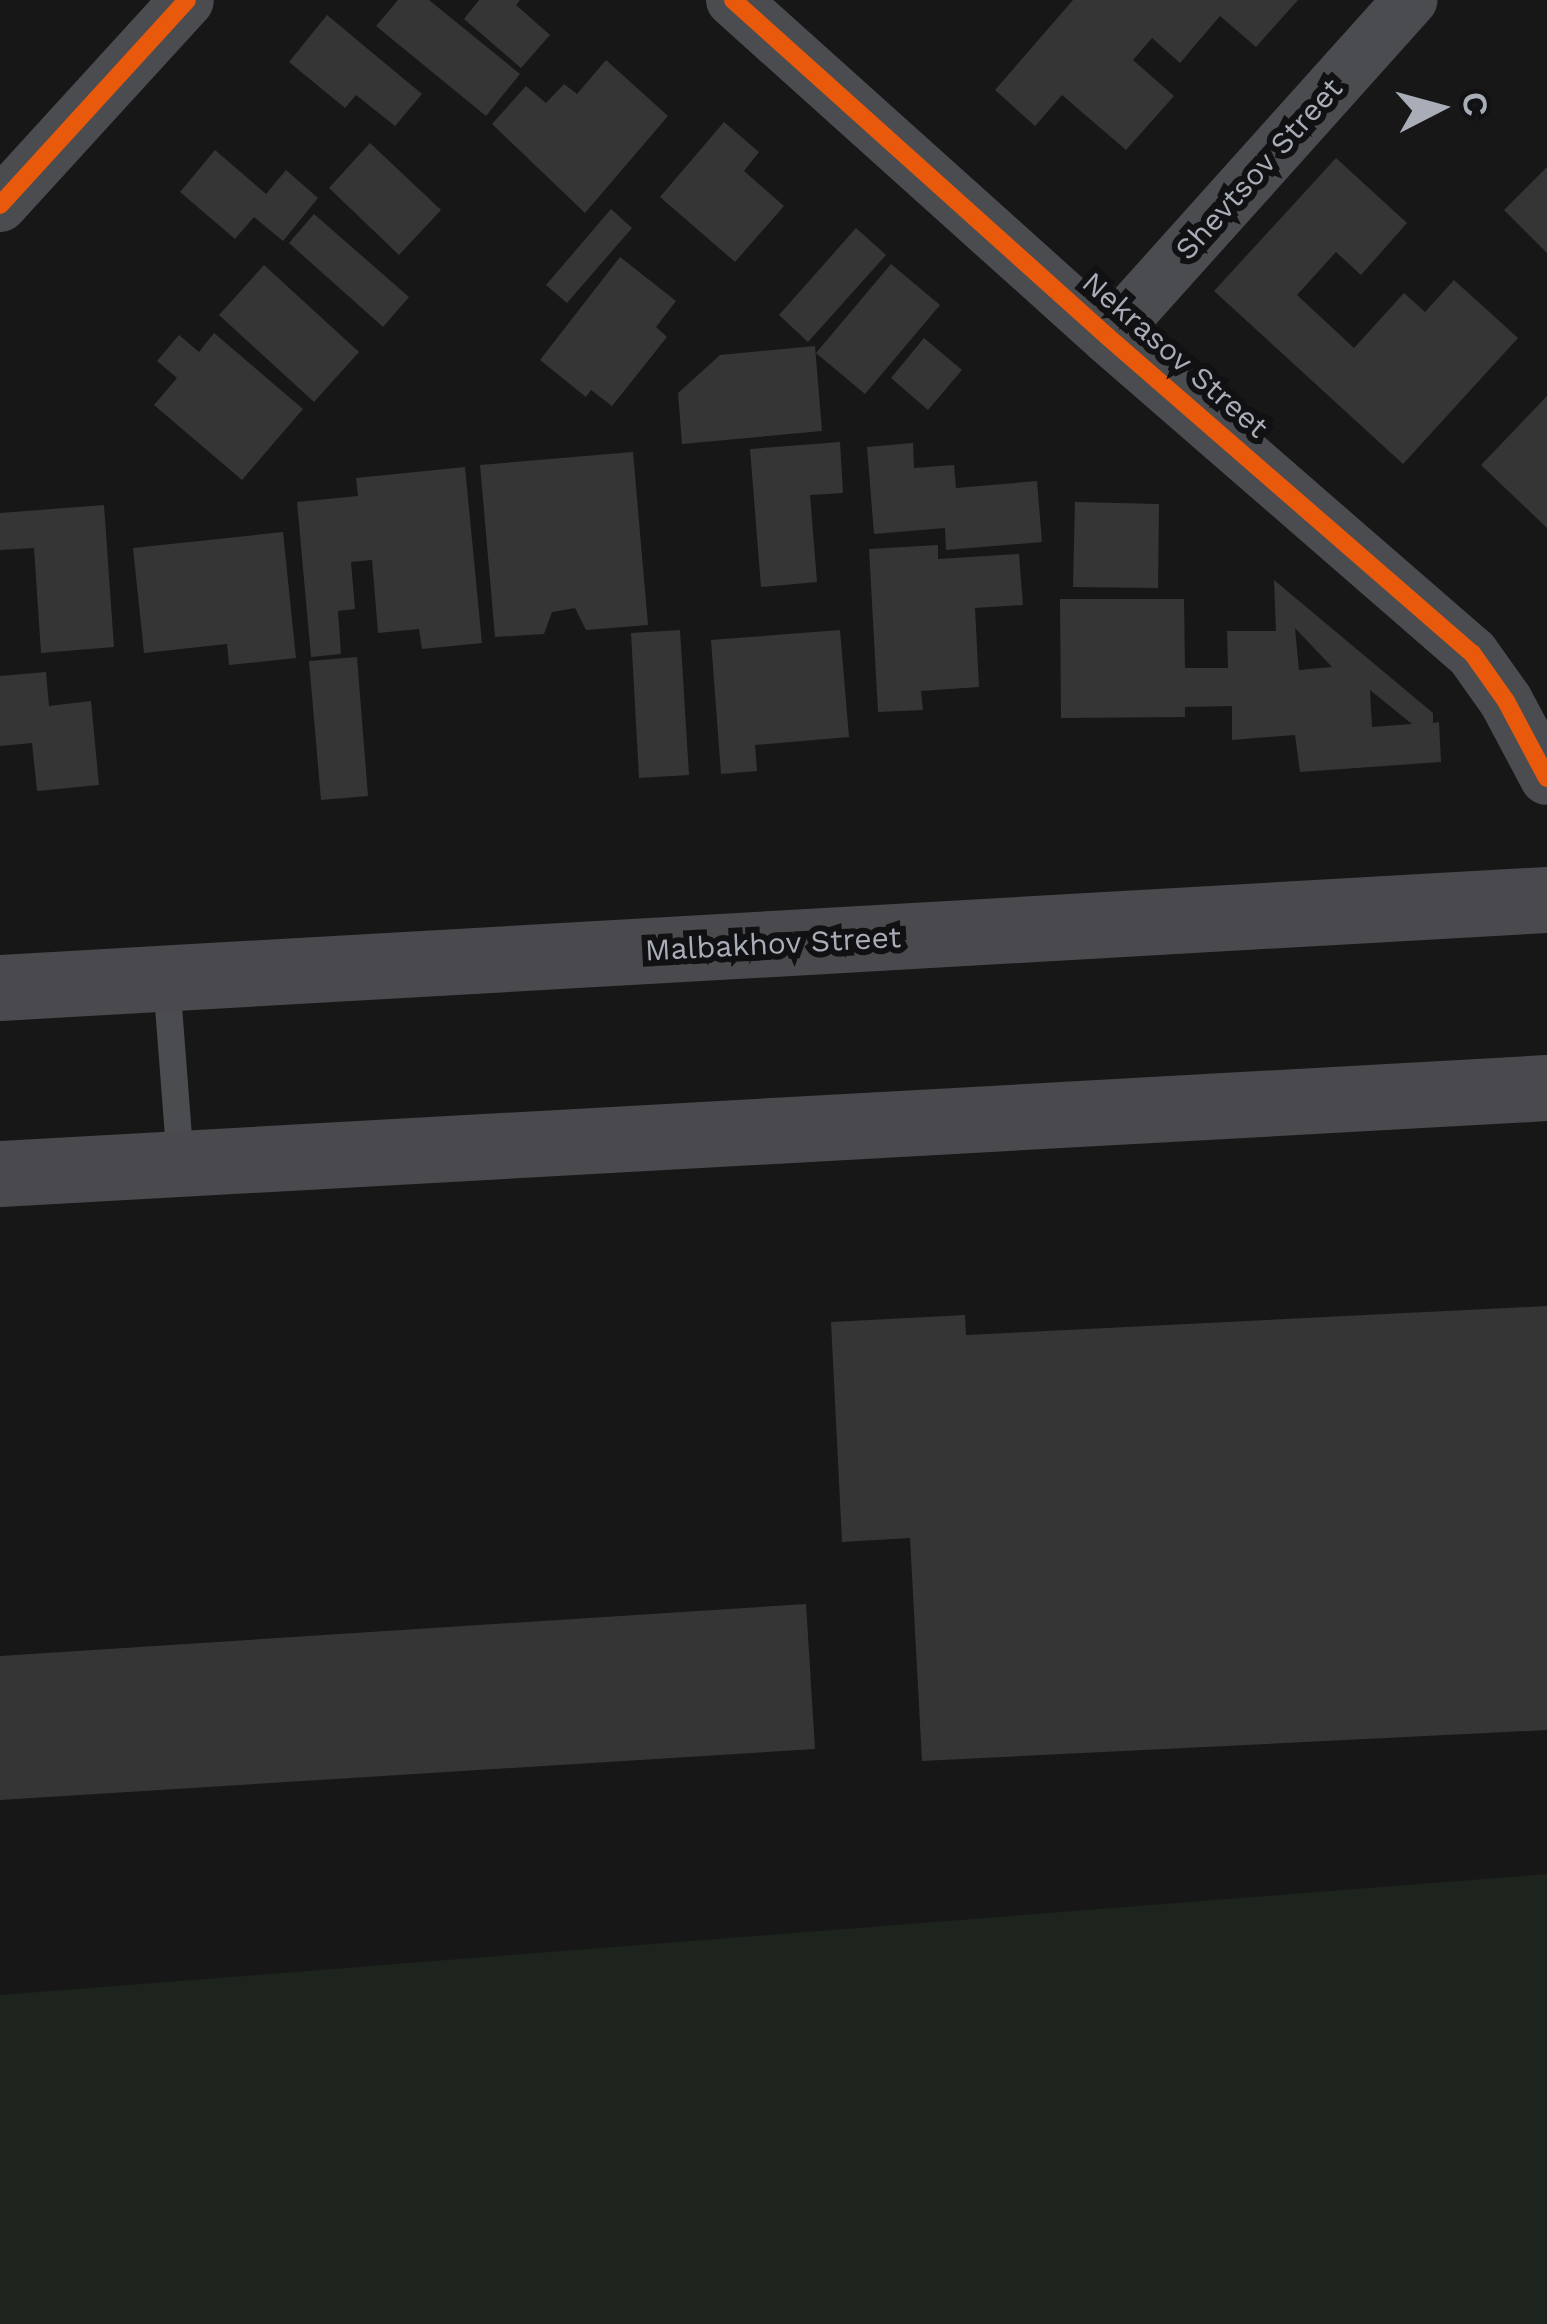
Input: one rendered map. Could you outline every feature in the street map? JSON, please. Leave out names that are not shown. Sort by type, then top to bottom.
[{"type":"main road","name":"Malbakhov Street","points":[[0,988],[1547,901]]},
{"type":"main road","points":[[0,1174],[1547,1088]]},
{"type":"street","points":[[0,205],[187,0]]},
{"type":"street","name":"Nekrasov Street","points":[[733,0],[1108,338],[1472,652],[1506,701],[1547,778]]},
{"type":"street","name":"Shevtsov Street","points":[[1108,338],[1411,0]]},
{"type":"lane","points":[[166,980],[180,1164]]},
{"type":"shaded area","points":[[1547,1874],[1547,2324],[0,2324],[0,1995]]},
{"type":"building","points":[[398,0],[429,0],[520,74],[486,116],[376,26]]},
{"type":"building","points":[[479,0],[520,0],[516,5],[550,35],[521,68],[464,19]]},
{"type":"building","points":[[1073,0],[1298,0],[1256,47],[1220,16],[1180,63],[1152,38],[1133,60],[1174,96],[1126,150],[1062,95],[1035,126],[995,90]]},
{"type":"building","points":[[327,15],[422,94],[395,126],[356,95],[345,108],[289,62]]},
{"type":"building","points":[[606,60],[668,116],[585,213],[492,124],[526,86],[546,103],[564,84],[577,94]]},
{"type":"building","points":[[724,122],[759,152],[744,171],[784,206],[735,262],[660,197]]},
{"type":"building","points":[[370,143],[441,210],[399,255],[329,188]]},
{"type":"building","points":[[215,150],[266,194],[286,170],[318,198],[283,241],[254,217],[235,239],[180,192]]},
{"type":"building","points":[[1336,158],[1407,223],[1361,275],[1336,252],[1297,295],[1354,348],[1404,293],[1425,312],[1454,280],[1518,338],[1403,464],[1214,291]]},
{"type":"building","points":[[1547,167],[1547,253],[1504,210]]},
{"type":"building","points":[[611,209],[632,228],[567,303],[546,285]]},
{"type":"building","points":[[314,214],[409,297],[383,327],[289,243]]},
{"type":"building","points":[[856,228],[886,255],[808,342],[779,315]]},
{"type":"building","points":[[620,257],[676,301],[656,327],[667,337],[612,406],[591,390],[586,397],[540,360]]},
{"type":"building","points":[[891,264],[940,305],[865,394],[816,353]]},
{"type":"building","points":[[264,265],[359,352],[314,402],[219,315]]},
{"type":"building","points":[[214,333],[303,409],[242,480],[154,405],[177,378],[157,361],[179,335],[199,352]]},
{"type":"building","points":[[924,338],[962,370],[928,410],[891,378]]},
{"type":"building","points":[[815,346],[822,431],[682,444],[678,393],[720,355]]},
{"type":"building","points":[[1547,396],[1547,528],[1481,465]]},
{"type":"building","points":[[840,442],[843,493],[810,495],[817,582],[761,587],[750,449]]},
{"type":"building","points":[[913,443],[914,468],[954,465],[956,488],[1037,481],[1042,542],[946,550],[945,528],[874,534],[867,447]]},
{"type":"building","points":[[633,452],[648,625],[586,630],[575,608],[552,612],[544,634],[495,637],[480,465]]},
{"type":"building","points":[[465,467],[482,643],[422,649],[419,629],[378,633],[372,560],[351,562],[355,609],[338,611],[341,654],[311,657],[297,502],[358,496],[356,478]]},
{"type":"building","points":[[1075,502],[1159,504],[1158,588],[1073,587]]},
{"type":"building","points":[[104,505],[114,647],[41,653],[34,548],[0,550],[0,513]]},
{"type":"building","points":[[283,532],[296,658],[229,665],[227,644],[144,653],[133,548]]},
{"type":"building","points":[[938,545],[938,559],[1019,554],[1023,605],[975,608],[979,687],[921,691],[923,710],[878,712],[869,549]]},
{"type":"building","points":[[1274,580],[1433,713],[1433,723],[1439,722],[1441,762],[1300,772],[1295,735],[1232,740],[1232,706],[1185,707],[1185,717],[1061,718],[1060,599],[1184,599],[1185,668],[1228,668],[1227,631],[1276,631]],"holes":[[[1295,628],[1332,667],[1299,670]],[[1370,690],[1412,724],[1372,727]]]},
{"type":"building","points":[[680,630],[689,775],[639,778],[631,633]]},
{"type":"building","points":[[840,630],[849,737],[755,745],[757,771],[721,774],[711,640]]},
{"type":"building","points":[[357,657],[368,796],[321,800],[309,661]]},
{"type":"building","points":[[46,672],[49,706],[91,701],[99,785],[37,791],[32,743],[0,746],[0,676]]},
{"type":"building","points":[[1547,1306],[1547,1730],[922,1761],[910,1538],[842,1542],[831,1322],[965,1315],[966,1335]]},
{"type":"building","points":[[806,1604],[815,1749],[0,1800],[0,1656]]},
{"type":"cycle path","points":[[0,205],[187,0]]},
{"type":"cycle path","points":[[733,0],[1108,337],[1472,653],[1506,701],[1547,778]]}]
